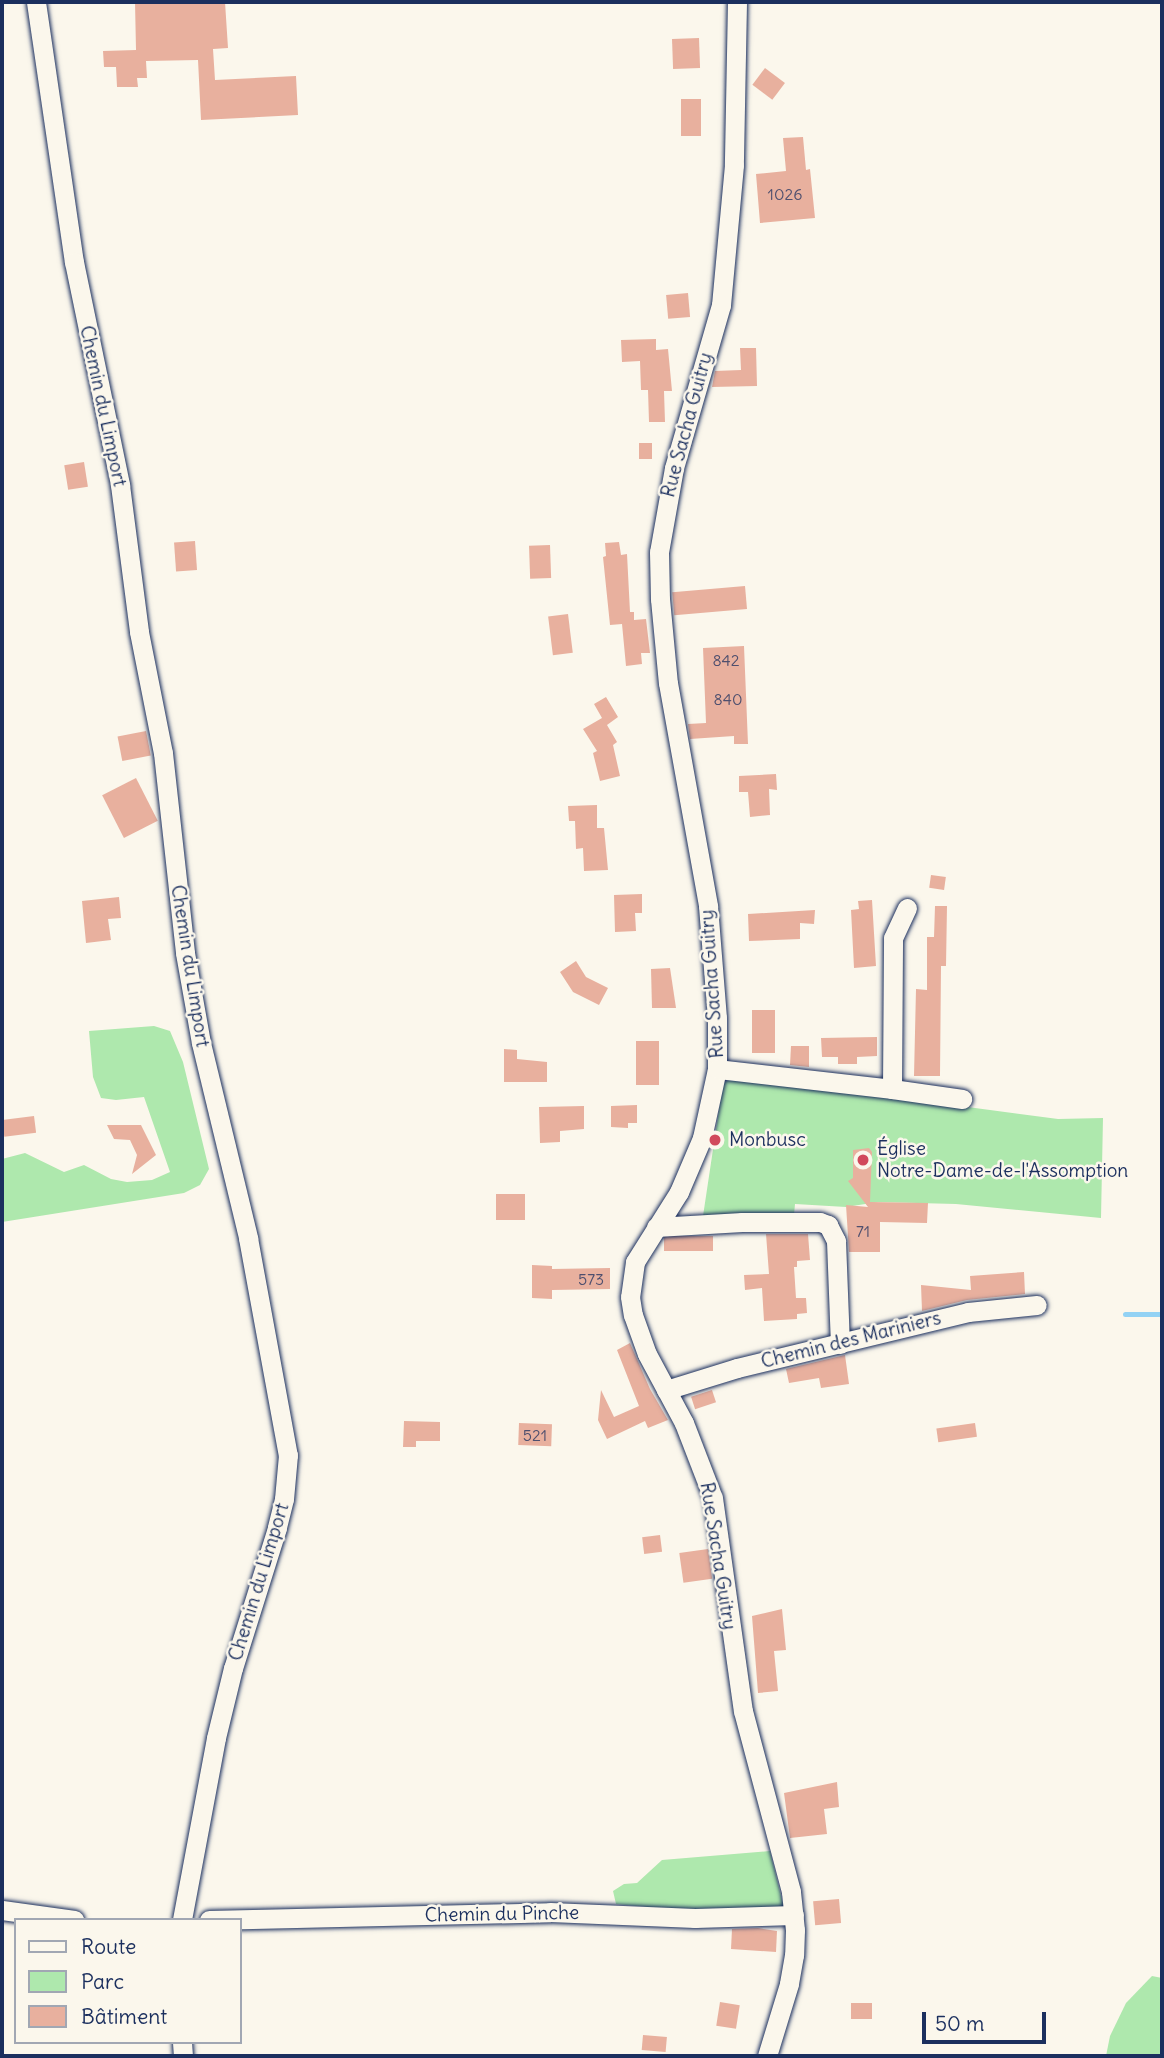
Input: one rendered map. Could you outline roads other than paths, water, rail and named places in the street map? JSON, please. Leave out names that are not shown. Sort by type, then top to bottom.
[{"type":"street","name":"Chemin du Limport","points":[[36,2],[74,262],[120,485],[139,632],[163,753],[185,953],[201,1043],[248,1238],[288,1455],[284,1499],[277,1528],[233,1668],[216,1738],[182,1918]]},
{"type":"street","name":"Rue Sacha Guitry","points":[[737,2],[735,156],[720,305],[674,468],[659,552],[660,599],[668,683],[708,906],[718,1018],[717,1069],[702,1138],[679,1192],[635,1262],[630,1297],[647,1354],[705,1473],[713,1498],[743,1711],[794,1915],[794,1955],[789,1983],[767,2056]]},
{"type":"street","points":[[892,1089],[893,937],[907,908]]},
{"type":"street","points":[[717,1069],[962,1099]]},
{"type":"street","points":[[656,1227],[742,1222],[820,1222],[828,1225],[836,1241],[840,1344]]},
{"type":"street","name":"Chemin des Mariniers","points":[[666,1390],[737,1368],[968,1312],[1037,1305]]},
{"type":"street","points":[[2,1910],[60,1918]]},
{"type":"street","name":"Chemin du Pinche","points":[[242,1919],[550,1912],[695,1917],[794,1915]]},
{"type":"waterway","points":[[1125,1314],[1162,1314]]},
{"type":"place","name":"Monbusc","points":[[715,1140]]},
{"type":"place","name":"Église Notre-Dame-de-l'Assomption","points":[[863,1160]]}]
